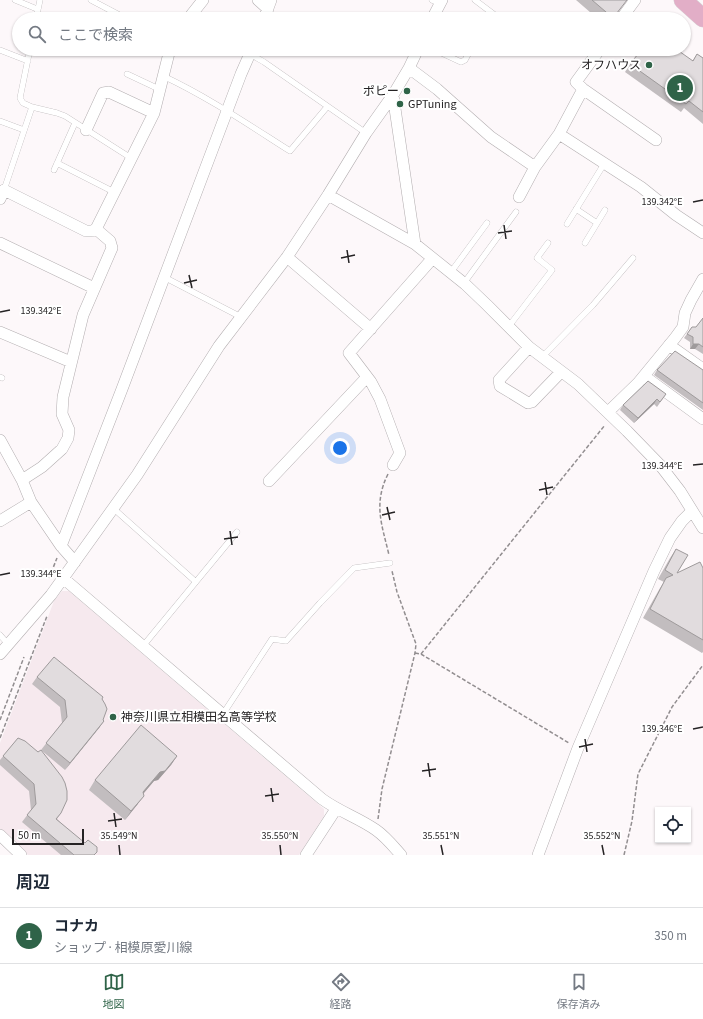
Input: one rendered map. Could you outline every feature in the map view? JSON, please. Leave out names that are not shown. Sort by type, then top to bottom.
[{"type":"main road","points":[[684,1],[703,18]]},
{"type":"street","points":[[194,12],[203,0]]},
{"type":"street","points":[[258,0],[268,9]]},
{"type":"street","points":[[626,12],[635,0]]},
{"type":"street","points":[[434,12],[436,1]]},
{"type":"street","points":[[4,190],[86,231],[96,229],[154,113],[161,90],[168,56]]},
{"type":"street","points":[[61,546],[249,56]]},
{"type":"street","points":[[0,654],[51,595],[114,509],[167,430],[219,346],[287,257],[328,195],[366,132],[393,95],[415,56]]},
{"type":"street","points":[[595,56],[576,82],[583,89],[656,140]]},
{"type":"street","points":[[409,68],[437,89],[491,136],[535,167]]},
{"type":"street","points":[[519,197],[535,167],[559,134],[583,89]]},
{"type":"street","points":[[86,130],[103,93],[109,92],[154,113]]},
{"type":"street","points":[[393,95],[415,244]]},
{"type":"street","points":[[559,134],[641,187],[703,234]]},
{"type":"street","points":[[328,195],[415,244],[464,283],[541,358],[578,384],[610,414],[660,465],[680,491],[702,525]]},
{"type":"street","points":[[22,480],[42,467],[62,449],[68,438],[69,430],[62,414],[63,397],[83,315],[112,248],[110,241],[96,229]]},
{"type":"street","points":[[0,243],[94,288]]},
{"type":"street","points":[[287,257],[370,329]]},
{"type":"street","points":[[393,465],[400,453],[380,399],[372,382],[349,353],[432,258]]},
{"type":"street","points":[[610,414],[644,376],[683,327],[685,313],[701,287]]},
{"type":"street","points":[[0,332],[72,362]]},
{"type":"street","points":[[669,345],[703,369]]},
{"type":"street","points":[[529,347],[499,380],[500,386],[528,402],[532,402],[561,372]]},
{"type":"street","points":[[644,376],[703,419]]},
{"type":"street","points":[[270,481],[367,377]]},
{"type":"street","points":[[0,440],[22,480],[31,502],[61,546],[75,562]]},
{"type":"street","points":[[0,522],[31,502]]},
{"type":"street","points":[[538,855],[578,748],[667,544],[682,521],[692,511]]},
{"type":"street","points":[[63,578],[322,799],[336,809],[376,830],[387,839],[401,855]]},
{"type":"street","points":[[306,855],[336,809]]},
{"type":"street","points":[[0,836],[22,855]]},
{"type":"lane","points":[[15,0],[37,9]]},
{"type":"lane","points":[[37,12],[40,0]]},
{"type":"lane","points":[[91,0],[114,12]]},
{"type":"lane","points":[[475,0],[492,12]]},
{"type":"lane","points":[[0,50],[12,55]]},
{"type":"lane","points":[[15,56],[28,61]]},
{"type":"lane","points":[[29,56],[20,98],[23,103],[65,116],[131,158]]},
{"type":"lane","points":[[257,56],[327,107],[366,132]]},
{"type":"lane","points":[[449,56],[461,62],[466,60],[468,56]]},
{"type":"lane","points":[[127,74],[161,90]]},
{"type":"lane","points":[[163,76],[184,86],[227,111],[290,151],[327,107]]},
{"type":"lane","points":[[4,190],[32,107]]},
{"type":"lane","points":[[0,121],[24,130]]},
{"type":"lane","points":[[54,170],[75,123]]},
{"type":"lane","points":[[57,162],[114,192]]},
{"type":"lane","points":[[567,224],[604,164]]},
{"type":"lane","points":[[0,178],[4,190]]},
{"type":"lane","points":[[576,209],[597,223]]},
{"type":"lane","points":[[585,242],[605,210]]},
{"type":"lane","points":[[464,283],[516,212]]},
{"type":"lane","points":[[451,272],[487,223]]},
{"type":"lane","points":[[509,326],[552,270],[537,258],[548,243]]},
{"type":"lane","points":[[541,358],[593,305],[633,258]]},
{"type":"lane","points":[[164,277],[241,317]]},
{"type":"lane","points":[[114,509],[196,582]]},
{"type":"lane","points":[[143,646],[237,532]]},
{"type":"lane","points":[[223,714],[272,639],[286,641],[354,568],[390,563]]},
{"type":"lane","points":[[0,635],[8,644]]},
{"type":"path","points":[[421,654],[610,414]]},
{"type":"path","points":[[376,830],[382,789],[416,644],[397,592],[380,516],[382,488],[393,465]]},
{"type":"path","points":[[0,738],[47,616]]},
{"type":"path","points":[[415,653],[421,654],[578,748]]},
{"type":"path","points":[[0,720],[24,657]]},
{"type":"path","points":[[624,855],[632,821],[638,774],[672,707],[703,665]]},
{"type":"shaded area","name":"神奈川県立相模田名高等学校","points":[[62,591],[69,591],[324,809],[324,816],[299,855],[28,855],[0,830],[0,743],[54,601]]},
{"type":"building","points":[[592,0],[627,0],[618,12],[606,12]]},
{"type":"building","points":[[697,54],[703,58],[703,112],[689,101],[686,104],[630,64],[636,56],[686,56],[693,61]]},
{"type":"building","points":[[703,318],[703,347],[699,344],[693,344],[693,337],[687,334],[692,327],[696,327]]},
{"type":"building","points":[[675,351],[703,370],[703,403],[657,370]]},
{"type":"building","points":[[648,381],[666,394],[660,402],[657,399],[638,418],[623,405]]},
{"type":"building","points":[[676,549],[688,555],[677,573],[700,562],[703,568],[703,640],[650,609],[666,578],[673,575],[665,570]]},
{"type":"building","points":[[54,657],[103,697],[102,699],[107,709],[103,720],[104,721],[70,763],[46,743],[67,717],[65,700],[37,677]]},
{"type":"building","points":[[141,725],[177,756],[165,771],[160,772],[143,792],[144,796],[131,811],[95,780]]},
{"type":"building","points":[[18,738],[25,741],[38,752],[41,750],[62,777],[67,791],[67,800],[61,813],[56,819],[85,843],[88,840],[97,847],[97,852],[94,855],[74,855],[27,815],[36,804],[34,784],[3,756]]},
{"type":"place","name":"オフハウス","points":[[649,65]]},
{"type":"place","name":"コナカ","points":[[680,88]]},
{"type":"place","name":"ポピー","points":[[407,91]]},
{"type":"place","name":"GPTuning","points":[[400,104]]},
{"type":"place","name":"神奈川県立相模田名高等学校","points":[[113,717]]}]
